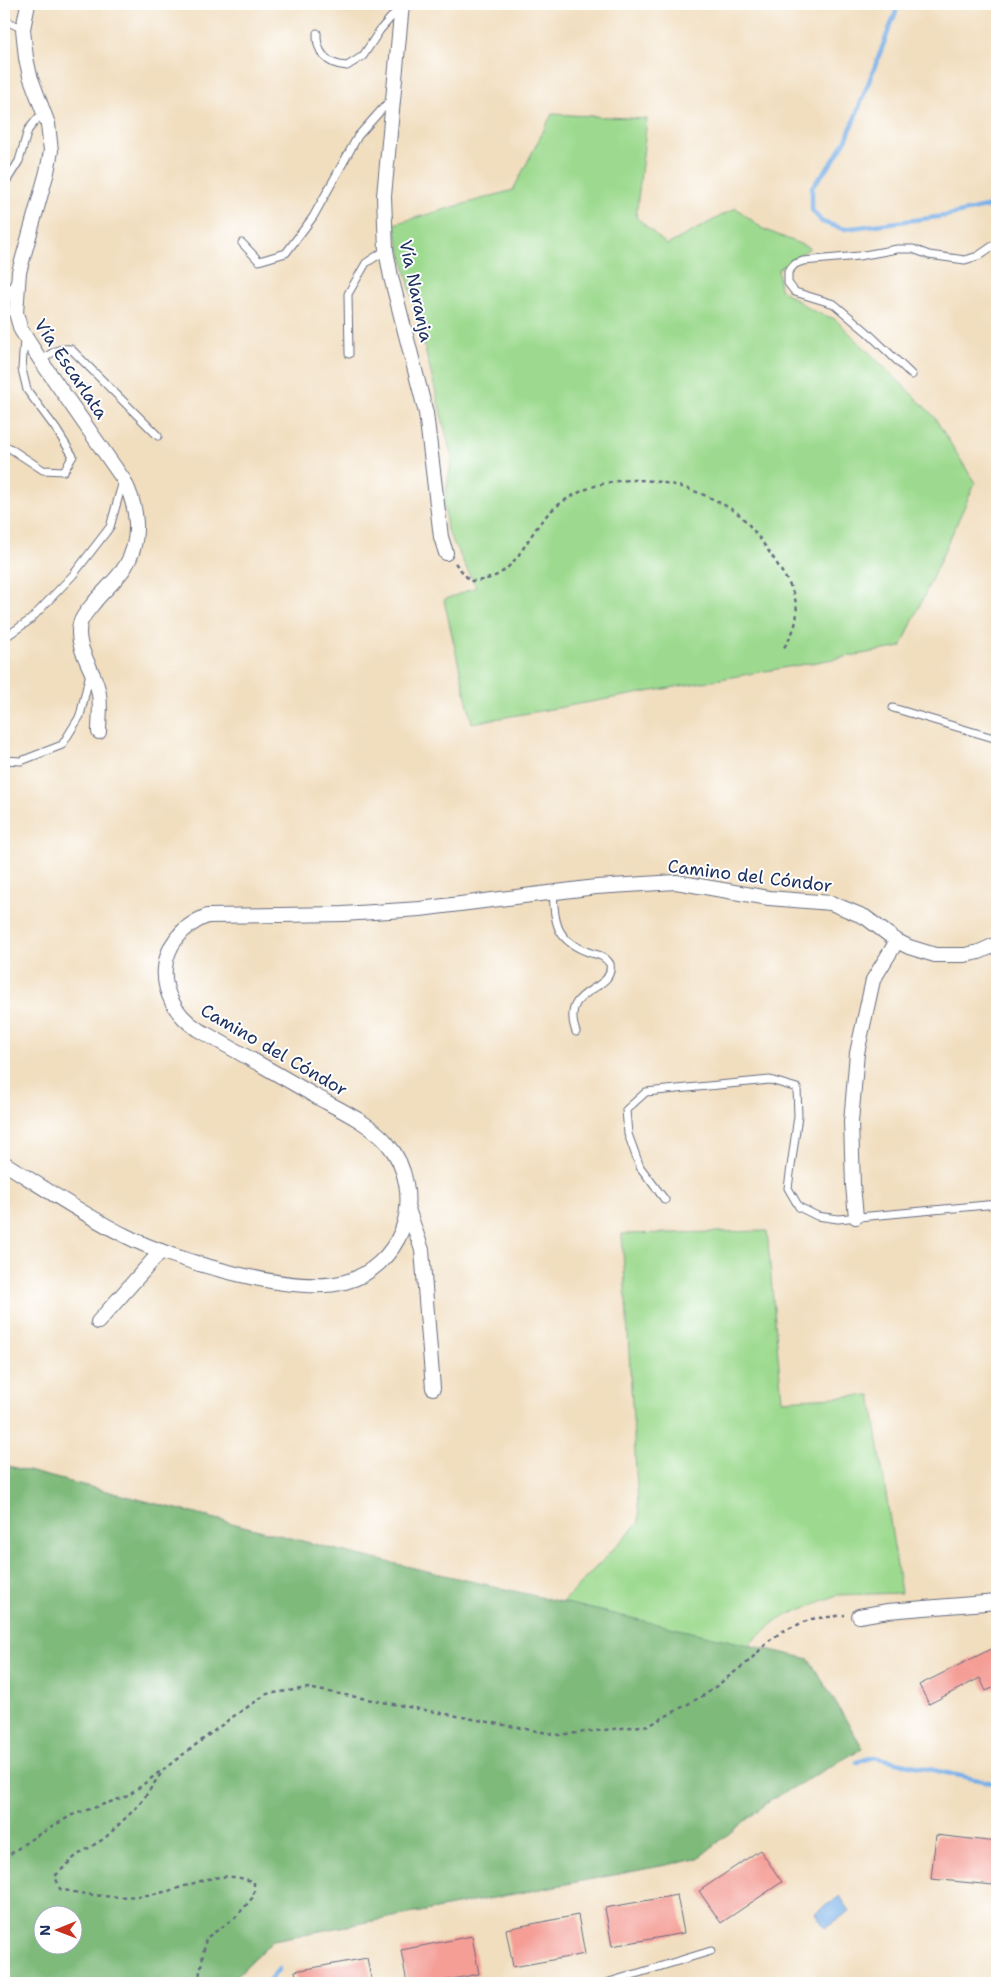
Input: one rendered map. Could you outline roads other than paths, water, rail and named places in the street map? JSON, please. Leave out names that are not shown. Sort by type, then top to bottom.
[{"type":"street","name":"Vía Escarlata","points":[[28,4],[23,29],[30,76],[44,111],[50,137],[50,162],[20,272],[16,313],[18,323],[41,362],[123,479],[135,511],[136,534],[134,546],[124,568],[86,613],[80,624],[83,652],[99,693],[99,732]]},
{"type":"street","name":"Vía Naranja","points":[[402,5],[384,196],[386,250],[397,304],[426,413],[441,537],[446,552]]},
{"type":"street","name":"Camino del Cóndor","points":[[4,1163],[126,1236],[198,1264],[253,1277],[316,1285],[344,1282],[370,1271],[390,1251],[402,1229],[407,1206],[405,1179],[401,1166],[388,1144],[378,1134],[337,1108],[196,1029],[178,1014],[172,1005],[165,982],[164,971],[170,948],[188,925],[207,916],[353,914],[420,909],[596,887],[676,882],[768,898],[831,903],[865,917],[897,941],[922,952],[950,956],[980,952],[997,944]]},
{"type":"street","points":[[856,1217],[852,1185],[851,1122],[857,1053],[873,980],[897,941]]},
{"type":"street","points":[[407,1206],[422,1250],[433,1388]]},
{"type":"street","points":[[98,1322],[161,1251]]},
{"type":"street","points":[[859,1616],[888,1611],[997,1602]]},
{"type":"lane","points":[[317,33],[316,40],[321,54],[332,63],[347,66],[363,56],[380,30],[402,5]]},
{"type":"lane","points":[[4,20],[23,29]]},
{"type":"lane","points":[[242,243],[259,262],[286,254],[313,217],[358,136],[392,98]]},
{"type":"lane","points":[[4,185],[19,161],[28,130],[44,111]]},
{"type":"lane","points":[[912,375],[867,332],[834,304],[795,292],[788,283],[788,272],[795,264],[803,262],[840,259],[897,249],[913,249],[944,258],[965,260],[978,256],[997,243]]},
{"type":"lane","points":[[349,354],[348,294],[366,263],[386,250]]},
{"type":"lane","points":[[4,304],[20,272]]},
{"type":"lane","points":[[8,447],[43,470],[64,471],[73,456],[27,390],[22,369],[26,336]]},
{"type":"lane","points":[[41,362],[56,350],[71,349],[158,436]]},
{"type":"lane","points":[[4,638],[30,620],[73,575],[110,527],[123,479]]},
{"type":"lane","points":[[4,760],[21,761],[62,745],[80,716],[90,670]]},
{"type":"lane","points":[[893,708],[997,739]]},
{"type":"lane","points":[[553,892],[555,922],[566,938],[579,948],[603,956],[610,964],[611,973],[607,980],[585,992],[576,1003],[572,1017],[576,1032]]},
{"type":"lane","points":[[665,1200],[640,1167],[628,1134],[626,1110],[646,1092],[770,1080],[797,1088],[798,1116],[788,1188],[799,1208],[817,1216],[838,1219],[997,1204]]},
{"type":"lane","points":[[606,1983],[711,1951]]},
{"type":"water","points":[[840,1896],[850,1911],[825,1928],[815,1913]]},
{"type":"waterway","points":[[899,4],[847,138],[833,161],[812,187],[812,210],[822,222],[844,229],[945,216],[990,206],[997,207]]},
{"type":"waterway","points":[[857,1762],[874,1757],[997,1784]]},
{"type":"waterway","points":[[267,1983],[279,1969]]}]
